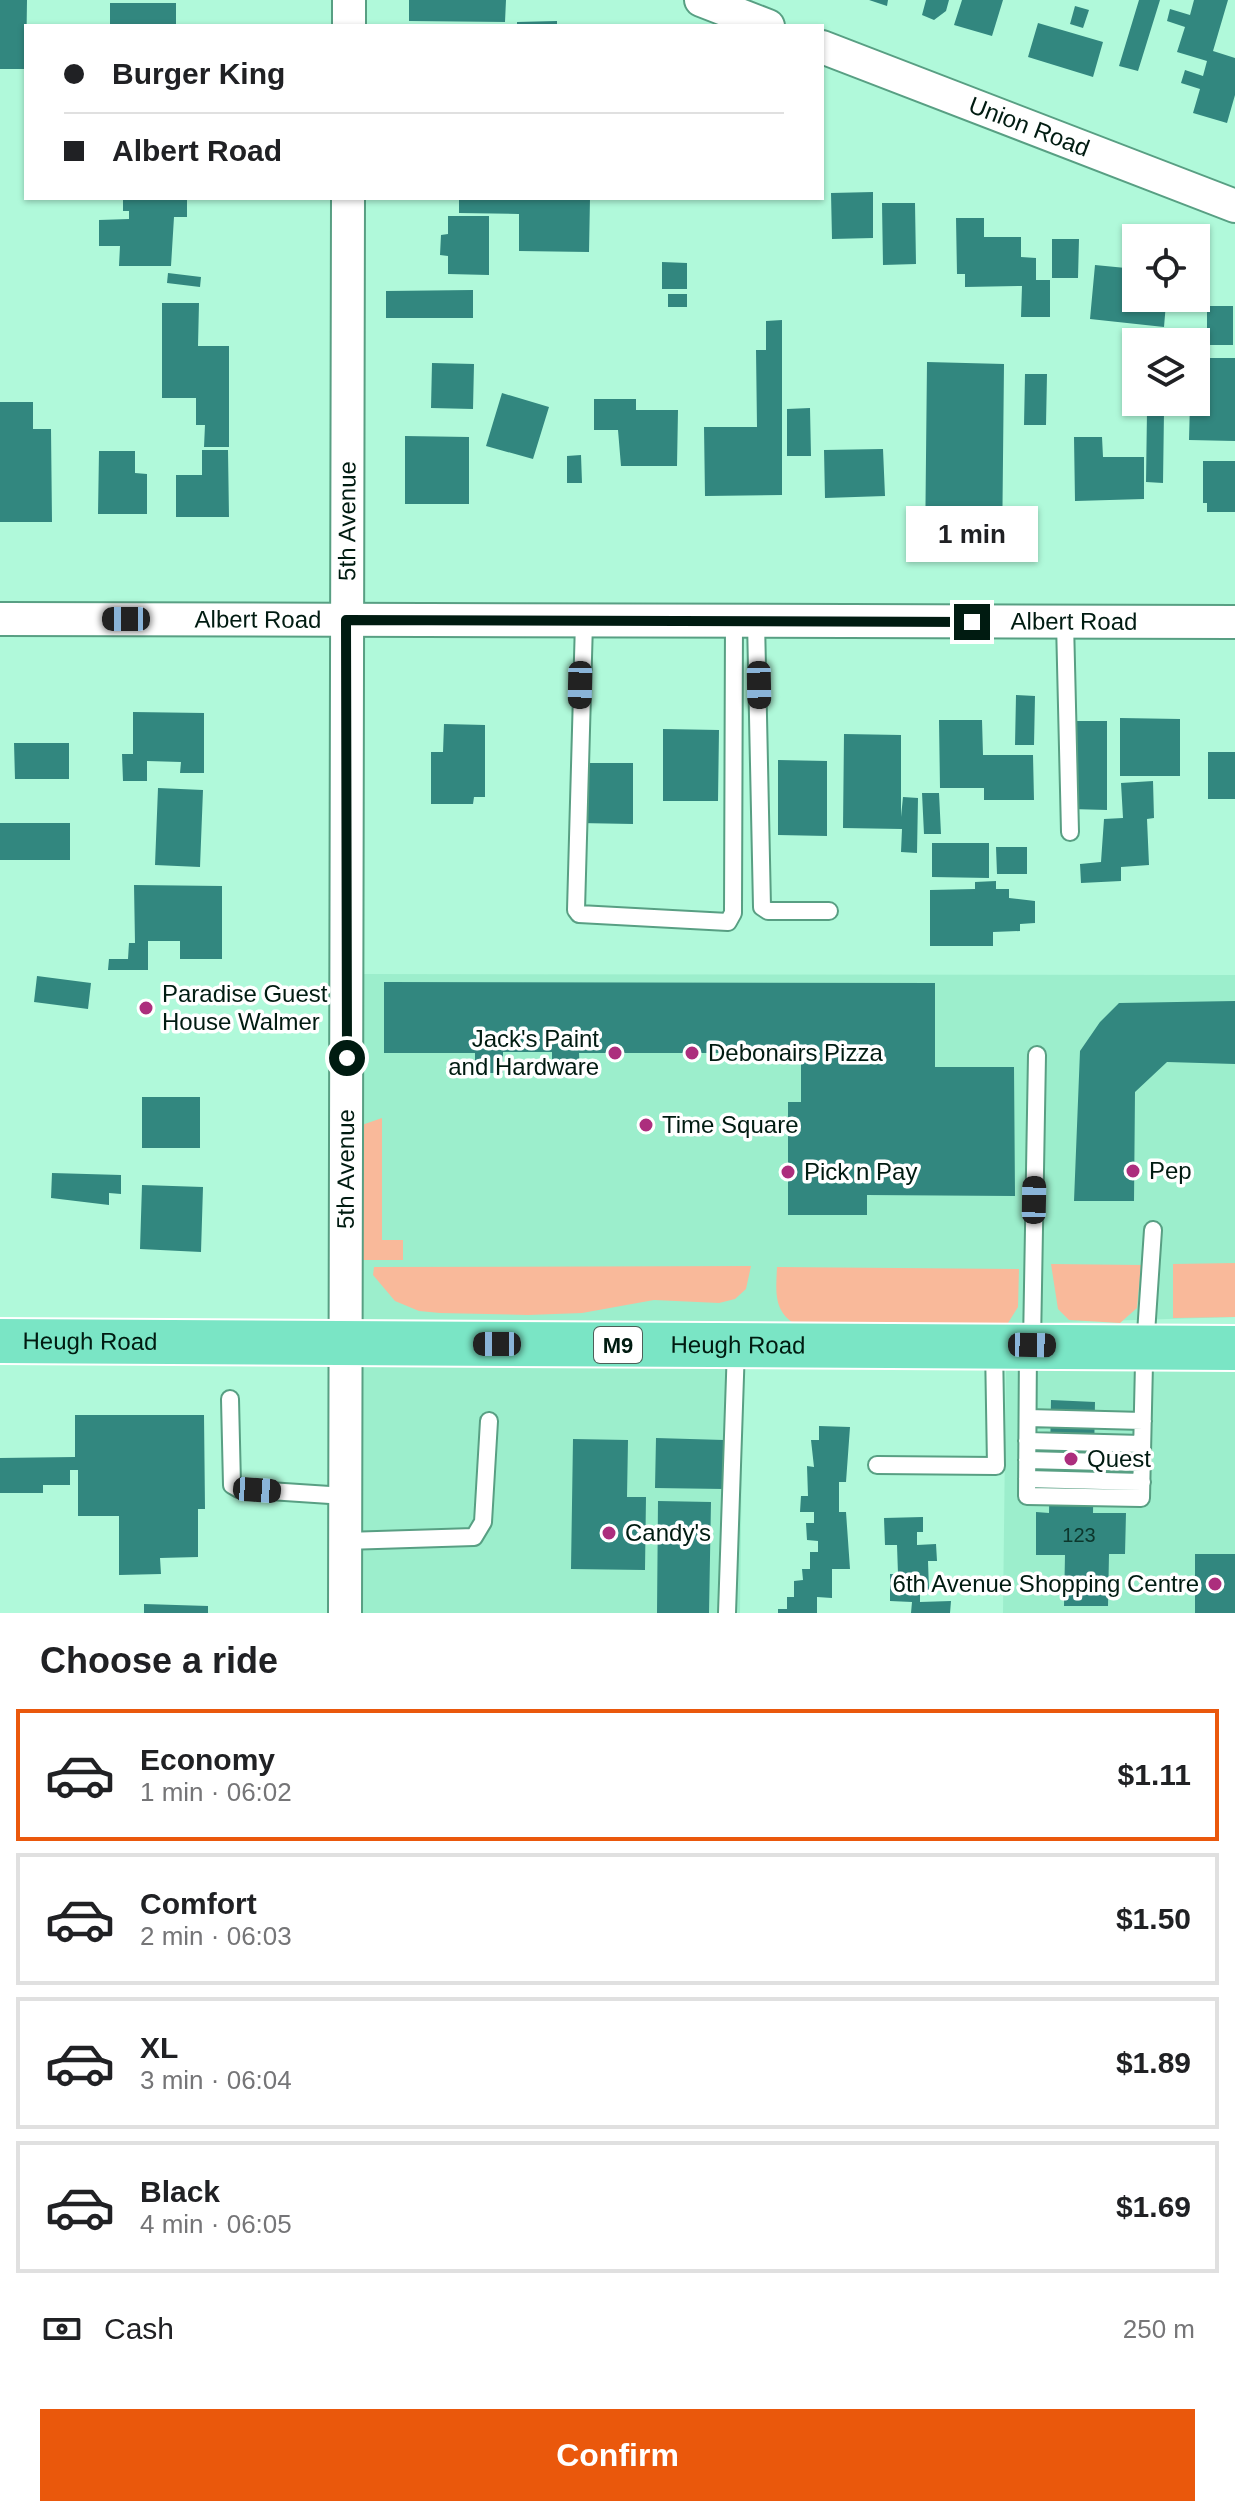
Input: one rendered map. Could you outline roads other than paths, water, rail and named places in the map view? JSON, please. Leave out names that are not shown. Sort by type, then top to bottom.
[{"type":"main road","name":"Heugh Road","points":[[0,1341],[1235,1348]]},
{"type":"street","points":[[349,0],[349,24]]},
{"type":"street","points":[[701,0],[763,24]]},
{"type":"street","name":"Union Road","points":[[824,48],[1235,206]]},
{"type":"street","name":"5th Avenue","points":[[345,1613],[348,1343],[348,200]]},
{"type":"street","name":"Albert Road","points":[[0,619],[1235,622]]},
{"type":"lane","points":[[584,622],[576,910],[579,914],[728,922],[733,913],[745,621]]},
{"type":"lane","points":[[745,621],[762,907],[768,911],[829,911]]},
{"type":"lane","points":[[1065,622],[1070,832]]},
{"type":"lane","points":[[877,1465],[996,1466],[1018,1345],[1037,1055]]},
{"type":"lane","points":[[1018,1345],[1028,1418],[1027,1496],[1141,1498],[1153,1230]]},
{"type":"lane","points":[[727,1613],[736,1345]]},
{"type":"lane","points":[[230,1399],[232,1485],[239,1489],[345,1496]]},
{"type":"lane","points":[[1028,1418],[1143,1421]]},
{"type":"lane","points":[[345,1541],[474,1537],[483,1522],[489,1421]]},
{"type":"lane","points":[[1027,1441],[1142,1444]]},
{"type":"lane","points":[[1027,1460],[1142,1463]]},
{"type":"place","name":"Paradise Guest House Walmer","points":[[146,1008]]},
{"type":"place","name":"Jack's Paint and Hardware","points":[[615,1053]]},
{"type":"place","name":"Debonairs Pizza","points":[[692,1053]]},
{"type":"place","name":"Time Square","points":[[646,1125]]},
{"type":"place","name":"Pep","points":[[1133,1171]]},
{"type":"place","name":"Pick n Pay","points":[[788,1172]]},
{"type":"place","name":"Quest","points":[[1071,1459]]},
{"type":"place","name":"Candy's","points":[[609,1533]]},
{"type":"place","name":"6th Avenue Shopping Centre","points":[[1215,1584]]}]
